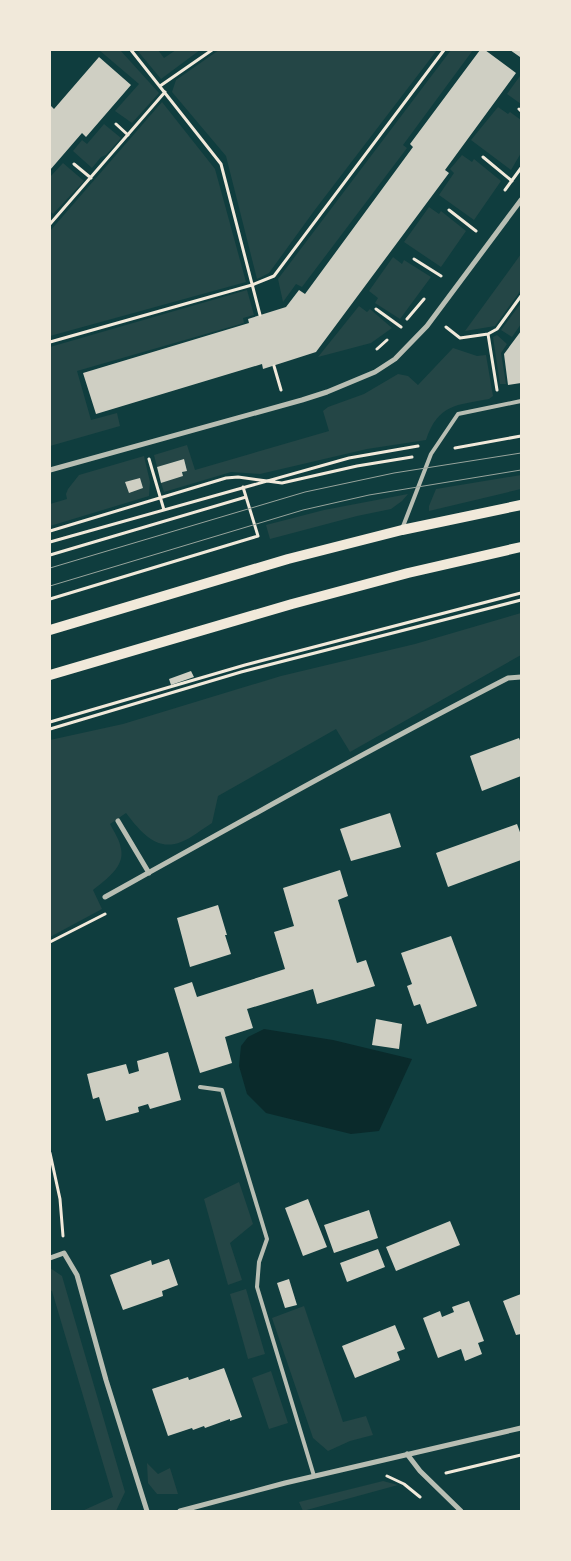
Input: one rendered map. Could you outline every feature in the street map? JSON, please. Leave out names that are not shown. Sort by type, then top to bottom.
[{"type":"main road","points":[[50,630],[288,559],[402,530],[521,505]]},
{"type":"main road","points":[[50,675],[408,572],[521,547]]},
{"type":"street","points":[[50,470],[285,405],[327,392],[375,372],[396,359],[427,326],[521,200]]},
{"type":"street","points":[[105,898],[310,782],[430,718],[508,678],[521,677]]},
{"type":"street","points":[[118,821],[149,873]]},
{"type":"street","points":[[50,1258],[64,1253],[77,1275],[106,1380],[148,1511]]},
{"type":"street","points":[[180,1511],[314,1476],[521,1428]]},
{"type":"street","points":[[407,1454],[426,1478],[461,1511]]},
{"type":"lane","points":[[402,530],[431,454],[458,414],[521,401]]},
{"type":"lane","points":[[200,1087],[222,1090],[267,1239],[259,1262],[256,1287],[314,1476]]},
{"type":"path","points":[[132,50],[221,164],[260,315]]},
{"type":"path","points":[[160,86],[212,50]]},
{"type":"path","points":[[50,342],[274,276],[444,50]]},
{"type":"path","points":[[50,224],[52,219],[91,178],[165,92]]},
{"type":"path","points":[[116,124],[128,135]]},
{"type":"path","points":[[483,157],[512,181]]},
{"type":"path","points":[[74,164],[91,178]]},
{"type":"path","points":[[501,195],[521,168]]},
{"type":"path","points":[[449,210],[476,231]]},
{"type":"path","points":[[472,236],[481,224]]},
{"type":"path","points":[[414,259],[441,276]]},
{"type":"path","points":[[436,283],[446,270]]},
{"type":"path","points":[[460,338],[488,334],[498,329],[521,296]]},
{"type":"path","points":[[396,331],[425,297]]},
{"type":"path","points":[[376,309],[400,327]]},
{"type":"path","points":[[488,334],[497,384]]},
{"type":"path","points":[[372,352],[392,336]]},
{"type":"path","points":[[274,366],[285,405]]},
{"type":"path","points":[[271,391],[288,386]]},
{"type":"path","points":[[50,531],[232,477],[277,483],[298,481],[357,466],[431,454],[521,436]]},
{"type":"path","points":[[50,542],[362,455],[447,441],[459,447]]},
{"type":"path","points":[[148,456],[164,510]]},
{"type":"path","points":[[50,599],[258,536],[243,487]]},
{"type":"path","points":[[50,555],[246,497]]},
{"type":"path","points":[[50,722],[245,665],[521,593]]},
{"type":"path","points":[[50,729],[241,672],[521,600]]},
{"type":"path","points":[[50,942],[108,912]]},
{"type":"path","points":[[50,1153],[60,1198],[64,1253]]},
{"type":"path","points":[[404,1484],[521,1455]]},
{"type":"shaded area","points":[[99,50],[120,50],[159,93],[132,123],[115,111],[139,84]]},
{"type":"shaded area","points":[[137,50],[158,50],[164,58],[176,50],[200,50],[161,79]]},
{"type":"shaded area","points":[[219,50],[437,50],[269,273],[257,279],[226,156],[172,92],[176,80]]},
{"type":"shaded area","points":[[451,50],[473,50],[403,145],[407,148],[302,287],[296,284],[283,302],[278,279]]},
{"type":"shaded area","points":[[521,77],[521,104],[507,94]]},
{"type":"shaded area","points":[[162,102],[215,169],[246,282],[50,336],[50,231]]},
{"type":"shaded area","points":[[498,107],[508,114],[510,112],[521,120],[521,153],[511,170],[471,140]]},
{"type":"shaded area","points":[[104,124],[121,138],[92,168],[73,151],[82,140],[87,144]]},
{"type":"shaded area","points":[[462,155],[472,162],[474,159],[501,181],[474,220],[439,195],[454,173],[450,169]]},
{"type":"shaded area","points":[[63,163],[84,181],[53,214],[50,211],[50,177]]},
{"type":"shaded area","points":[[429,207],[439,214],[441,211],[466,231],[441,267],[404,242]]},
{"type":"shaded area","points":[[521,254],[521,290],[495,326],[465,331]]},
{"type":"shaded area","points":[[393,257],[402,264],[404,260],[431,277],[400,319],[375,303],[378,298],[369,291]]},
{"type":"shaded area","points":[[247,290],[254,315],[243,318],[244,323],[77,371],[91,420],[117,413],[120,426],[50,446],[50,347]]},
{"type":"shaded area","points":[[521,303],[521,324],[512,337],[501,330]]},
{"type":"shaded area","points":[[359,306],[367,312],[370,309],[392,328],[371,343],[318,357]]},
{"type":"shaded area","points":[[497,335],[507,344],[501,353],[506,384],[500,384],[493,337]]},
{"type":"shaded area","points":[[453,348],[477,356],[486,355],[493,396],[489,399],[450,408],[436,419],[426,440],[367,449],[260,474],[231,472],[164,492],[161,483],[183,476],[184,459],[157,467],[154,455],[187,445],[195,470],[329,431],[323,411],[328,407],[364,394],[398,374],[408,376],[418,385]]},
{"type":"shaded area","points":[[144,456],[150,482],[149,496],[50,526],[50,504],[67,499],[68,489],[79,475]]},
{"type":"shaded area","points":[[521,475],[521,489],[429,511],[429,506],[436,489]]},
{"type":"shaded area","points":[[408,494],[391,509],[270,539],[266,525],[324,510]]},
{"type":"shaded area","points":[[521,613],[521,655],[350,752],[336,729],[218,796],[212,823],[193,836],[172,844],[156,842],[143,833],[126,813],[110,824],[117,836],[121,856],[120,862],[113,872],[93,890],[102,909],[50,937],[50,740],[123,724],[281,676],[415,644]]},
{"type":"shaded area","points":[[264,1029],[333,1040],[412,1059],[379,1131],[351,1134],[266,1113],[247,1094],[239,1066],[241,1046],[248,1037]]},
{"type":"shaded area","points":[[239,1182],[253,1224],[230,1243],[242,1280],[228,1285],[204,1199]]},
{"type":"shaded area","points":[[50,1268],[62,1276],[125,1492],[116,1511],[82,1511],[113,1497],[52,1291],[50,1290]]},
{"type":"shaded area","points":[[246,1289],[265,1354],[248,1359],[230,1294]]},
{"type":"shaded area","points":[[304,1306],[343,1422],[366,1416],[373,1435],[350,1441],[328,1451],[313,1438],[272,1318]]},
{"type":"shaded area","points":[[271,1371],[288,1423],[269,1429],[252,1378]]},
{"type":"shaded area","points":[[147,1463],[158,1474],[170,1468],[178,1494],[157,1494],[148,1483]]},
{"type":"shaded area","points":[[383,1481],[398,1485],[303,1511],[299,1502]]},
{"type":"building","points":[[480,50],[485,50],[516,73],[445,170],[449,173],[316,352],[263,369],[262,364],[96,414],[83,373],[249,323],[248,319],[286,307],[299,290],[305,294],[413,147],[410,144]]},
{"type":"building","points":[[510,50],[521,50],[521,56],[520,57]]},
{"type":"building","points":[[99,57],[131,85],[86,137],[82,133],[50,170],[50,105],[54,109]]},
{"type":"building","points":[[521,331],[521,383],[508,385],[504,354]]},
{"type":"building","points":[[184,459],[187,471],[182,472],[183,476],[161,483],[157,467]]},
{"type":"building","points":[[140,478],[143,488],[129,493],[125,482]]},
{"type":"building","points":[[191,671],[194,677],[171,685],[169,679]]},
{"type":"building","points":[[519,738],[521,743],[521,776],[482,791],[470,756]]},
{"type":"building","points":[[390,813],[401,847],[351,861],[340,829]]},
{"type":"building","points":[[517,824],[521,835],[521,860],[448,887],[436,853]]},
{"type":"building","points":[[340,870],[348,896],[338,900],[357,963],[366,960],[375,986],[317,1004],[313,989],[247,1009],[253,1028],[225,1037],[232,1063],[200,1073],[174,988],[192,982],[197,997],[285,969],[274,932],[294,926],[283,888]]},
{"type":"building","points":[[218,905],[231,954],[190,967],[177,918]]},
{"type":"building","points":[[451,936],[477,1006],[427,1024],[420,1004],[414,1006],[407,986],[412,984],[401,953]]},
{"type":"building","points":[[376,1019],[402,1024],[399,1049],[372,1045]]},
{"type":"building","points":[[168,1052],[181,1100],[150,1109],[148,1104],[138,1107],[139,1112],[106,1121],[99,1097],[93,1099],[87,1074],[126,1064],[129,1074],[139,1071],[137,1061]]},
{"type":"building","points":[[308,1199],[327,1247],[303,1256],[285,1208]]},
{"type":"building","points":[[369,1210],[378,1238],[334,1253],[324,1225]]},
{"type":"building","points":[[450,1221],[460,1245],[396,1271],[386,1247]]},
{"type":"building","points":[[378,1249],[385,1267],[347,1282],[340,1263]]},
{"type":"building","points":[[169,1259],[178,1285],[162,1291],[163,1296],[123,1310],[110,1275],[151,1260],[152,1265]]},
{"type":"building","points":[[289,1279],[297,1305],[285,1308],[277,1283]]},
{"type":"building","points":[[521,1294],[521,1334],[516,1335],[503,1301]]},
{"type":"building","points":[[469,1301],[484,1341],[478,1343],[482,1354],[465,1361],[461,1349],[438,1358],[423,1318],[440,1311],[442,1317],[454,1312],[452,1307]]},
{"type":"building","points":[[395,1325],[405,1349],[397,1352],[400,1360],[355,1378],[342,1346]]},
{"type":"building","points":[[224,1368],[242,1417],[230,1421],[230,1419],[205,1428],[204,1426],[193,1430],[192,1428],[168,1436],[152,1389],[188,1377],[189,1380]]},
{"type":"tram line","points":[[50,568],[305,492],[394,473],[521,453]]},
{"type":"tram line","points":[[50,586],[303,510],[369,495],[521,470]]}]
